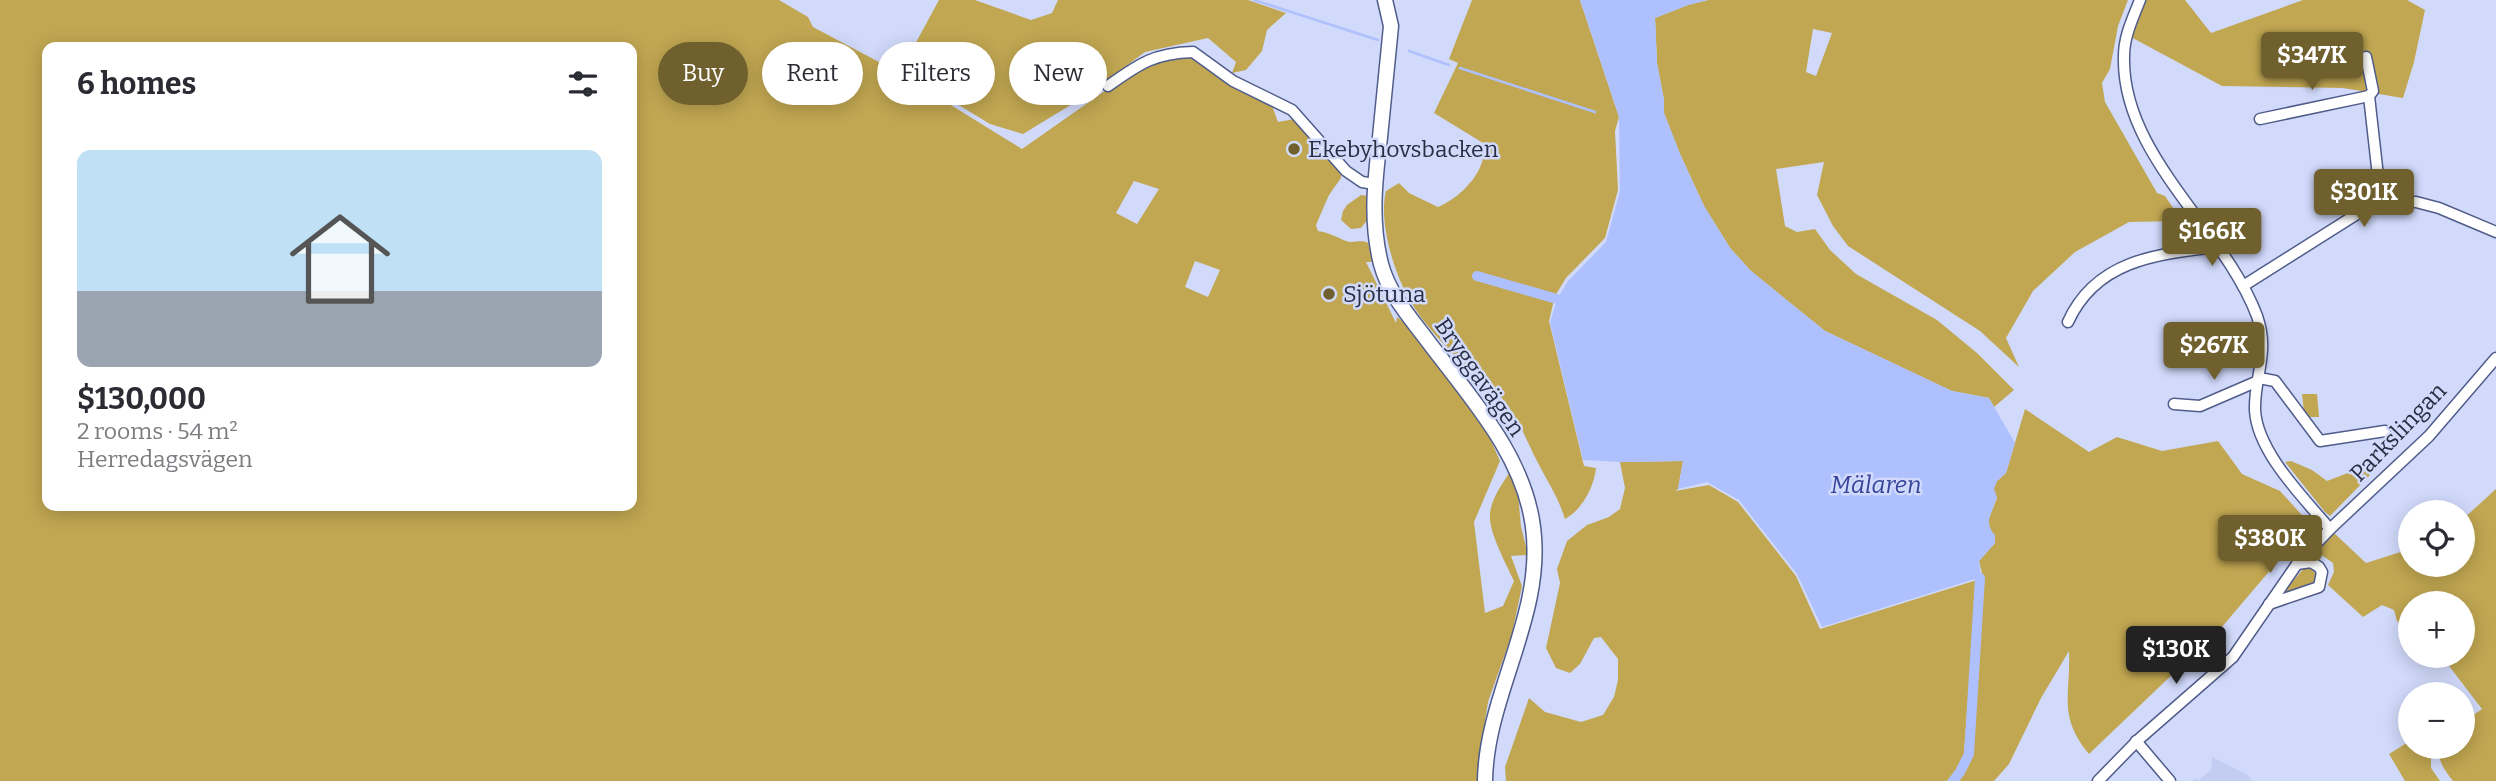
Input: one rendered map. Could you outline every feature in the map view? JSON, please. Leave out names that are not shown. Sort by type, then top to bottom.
[{"type":"main road","name":"Bryggavägen","points":[[1385,0],[1391,26],[1373,202],[1381,265],[1394,297],[1502,444],[1519,476],[1533,526],[1535,572],[1490,738],[1485,781]]},
{"type":"street","points":[[2140,0],[2127,36],[2124,55],[2125,77],[2133,115],[2158,161],[2243,286],[2262,335],[2263,352],[2255,408],[2263,439],[2271,455],[2330,529]]},
{"type":"street","points":[[1108,86],[1140,64],[1159,55],[1193,52],[1233,81],[1292,110],[1346,170],[1362,182],[1375,184]]},
{"type":"street","points":[[2260,118],[2369,96],[2373,91],[2366,57]]},
{"type":"street","points":[[2369,96],[2379,185],[2376,202]]},
{"type":"street","points":[[2243,286],[2376,202],[2416,202],[2439,208],[2496,232]]},
{"type":"street","points":[[2068,322],[2076,304],[2089,288],[2131,262],[2161,254],[2217,247]]},
{"type":"street","name":"Parkslingan","points":[[2098,781],[2136,741],[2233,657],[2297,564],[2330,529],[2429,436],[2496,358]]},
{"type":"street","points":[[2174,404],[2200,406],[2259,380],[2276,381],[2320,441],[2385,431]]},
{"type":"street","points":[[2269,604],[2319,587],[2322,572],[2319,567],[2311,562],[2297,564]]},
{"type":"street","points":[[2136,741],[2170,781]]},
{"type":"shaded area","points":[[0,0],[779,0],[808,17],[813,27],[841,42],[762,42],[762,105],[863,105],[863,54],[877,61],[877,105],[951,105],[1022,149],[1085,105],[1107,105],[1107,89],[1139,67],[1193,54],[1271,103],[1278,122],[1294,119],[1341,172],[1341,178],[1329,195],[1316,225],[1318,231],[1349,242],[1368,243],[1373,262],[1366,262],[1396,323],[1397,317],[1407,325],[1479,413],[1500,461],[1474,522],[1485,613],[1503,606],[1514,581],[1493,532],[1491,506],[1509,473],[1518,493],[1521,527],[1528,555],[1511,556],[1522,586],[1512,634],[1488,702],[1479,758],[1479,781],[0,781]],"holes":[[[1134,181],[1159,189],[1137,224],[1116,213]],[[1195,261],[1220,270],[1208,297],[1185,287]]]},
{"type":"shaded area","points":[[939,0],[975,0],[1031,20],[1052,13],[1058,0],[1248,0],[1286,13],[1267,30],[1262,51],[1246,70],[1232,73],[1236,62],[1208,38],[1145,52],[1107,80],[1107,42],[1009,42],[1009,105],[1071,105],[1023,134],[990,124],[959,105],[995,105],[995,42],[916,42]]},
{"type":"shaded area","points":[[1472,0],[1580,0],[1619,117],[1615,131],[1618,190],[1605,238],[1566,278],[1555,296],[1549,321],[1584,466],[1596,468],[1586,497],[1577,510],[1565,519],[1556,495],[1506,404],[1452,353],[1412,304],[1394,265],[1386,233],[1386,191],[1399,183],[1409,193],[1438,207],[1463,190],[1482,163],[1483,143],[1434,113],[1458,63],[1449,59]]},
{"type":"shaded area","points":[[1708,0],[2128,0],[2118,26],[2110,69],[2102,83],[2105,102],[2157,193],[2165,196],[2182,221],[2129,222],[2075,252],[2033,291],[2006,338],[2019,367],[1980,331],[1848,246],[1833,226],[1817,195],[1824,162],[1776,169],[1785,226],[1797,232],[1815,229],[1830,250],[1856,274],[1937,320],[1977,353],[2014,390],[1994,407],[1989,398],[1952,391],[1825,331],[1751,271],[1730,248],[1704,206],[1664,113],[1657,63],[1655,18]],"holes":[[[1813,29],[1832,33],[1816,76],[1806,72]]]},
{"type":"shaded area","points":[[2143,0],[2185,0],[2211,33],[2303,0],[2407,0],[2425,10],[2403,98],[2343,88],[2222,86],[2129,36]]},
{"type":"shaded area","points":[[1361,195],[1368,196],[1369,218],[1361,228],[1351,229],[1341,220],[1343,211]]},
{"type":"shaded area","points":[[2302,394],[2317,394],[2319,417],[2308,417],[2304,412]]},
{"type":"shaded area","points":[[2025,409],[2089,452],[2117,437],[2162,451],[2218,441],[2242,474],[2280,491],[2310,524],[2298,539],[2301,546],[2287,559],[2284,554],[2221,628],[2089,754],[2079,740],[2069,716],[2069,651],[2041,698],[2009,764],[1994,781],[1956,781],[1968,767],[1973,750],[1983,577],[1979,561],[1995,543],[1988,521],[1997,498],[1993,489],[2006,473]]},
{"type":"shaded area","points":[[1683,461],[1678,489],[1675,491],[1709,485],[1738,502],[1796,576],[1820,629],[1977,580],[1964,754],[1962,763],[1947,781],[1506,781],[1505,767],[1529,698],[1545,712],[1581,722],[1603,715],[1614,697],[1618,680],[1618,659],[1601,637],[1594,638],[1580,664],[1570,673],[1556,668],[1546,648],[1560,583],[1557,569],[1567,541],[1587,525],[1609,517],[1620,509],[1625,488],[1620,462]]},
{"type":"shaded area","points":[[2291,461],[2312,470],[2327,481],[2353,471],[2365,471],[2370,475],[2330,516],[2285,462]]},
{"type":"shaded area","points":[[2496,489],[2496,781],[2453,781],[2440,759],[2475,759],[2475,714],[2482,709],[2475,700],[2475,682],[2461,682],[2451,668],[2475,668],[2475,591],[2398,591],[2398,622],[2394,610],[2382,605],[2363,617],[2328,585],[2334,572],[2333,563],[2316,551],[2334,533],[2366,563],[2398,553],[2398,577],[2475,577],[2475,508]]},
{"type":"shaded area","points":[[2309,567],[2317,575],[2313,585],[2283,593],[2304,568]]},
{"type":"shaded area","points":[[2398,748],[2398,759],[2431,759],[2431,768],[2440,781],[2405,781],[2389,754]]},
{"type":"shaded area","points":[[2212,757],[2248,775],[2252,781],[2192,781],[2196,778],[2199,780],[2211,770]]},
{"type":"water","name":"Mälaren","points":[[1580,0],[1708,0],[1655,18],[1657,63],[1664,113],[1680,154],[1704,206],[1730,248],[1751,271],[1825,331],[1952,391],[1989,398],[2015,443],[2006,473],[1997,481],[1994,489],[1997,497],[1989,522],[1995,535],[1995,543],[1979,561],[1981,577],[1822,627],[1797,574],[1739,500],[1707,482],[1678,489],[1683,461],[1583,460],[1550,323],[1557,299],[1568,281],[1606,242],[1620,191],[1619,117]]},
{"type":"waterway","points":[[1254,0],[1378,40]]},
{"type":"waterway","points":[[1409,51],[1449,65]]},
{"type":"waterway","points":[[1460,68],[1595,112]]},
{"type":"waterway","points":[[1477,276],[1557,299]]},
{"type":"waterway","points":[[1953,781],[1969,754],[1980,578]]},
{"type":"place","name":"Ekebyhovsbacken","points":[[1294,149]]},
{"type":"place","name":"Sjötuna","points":[[1329,294]]}]
